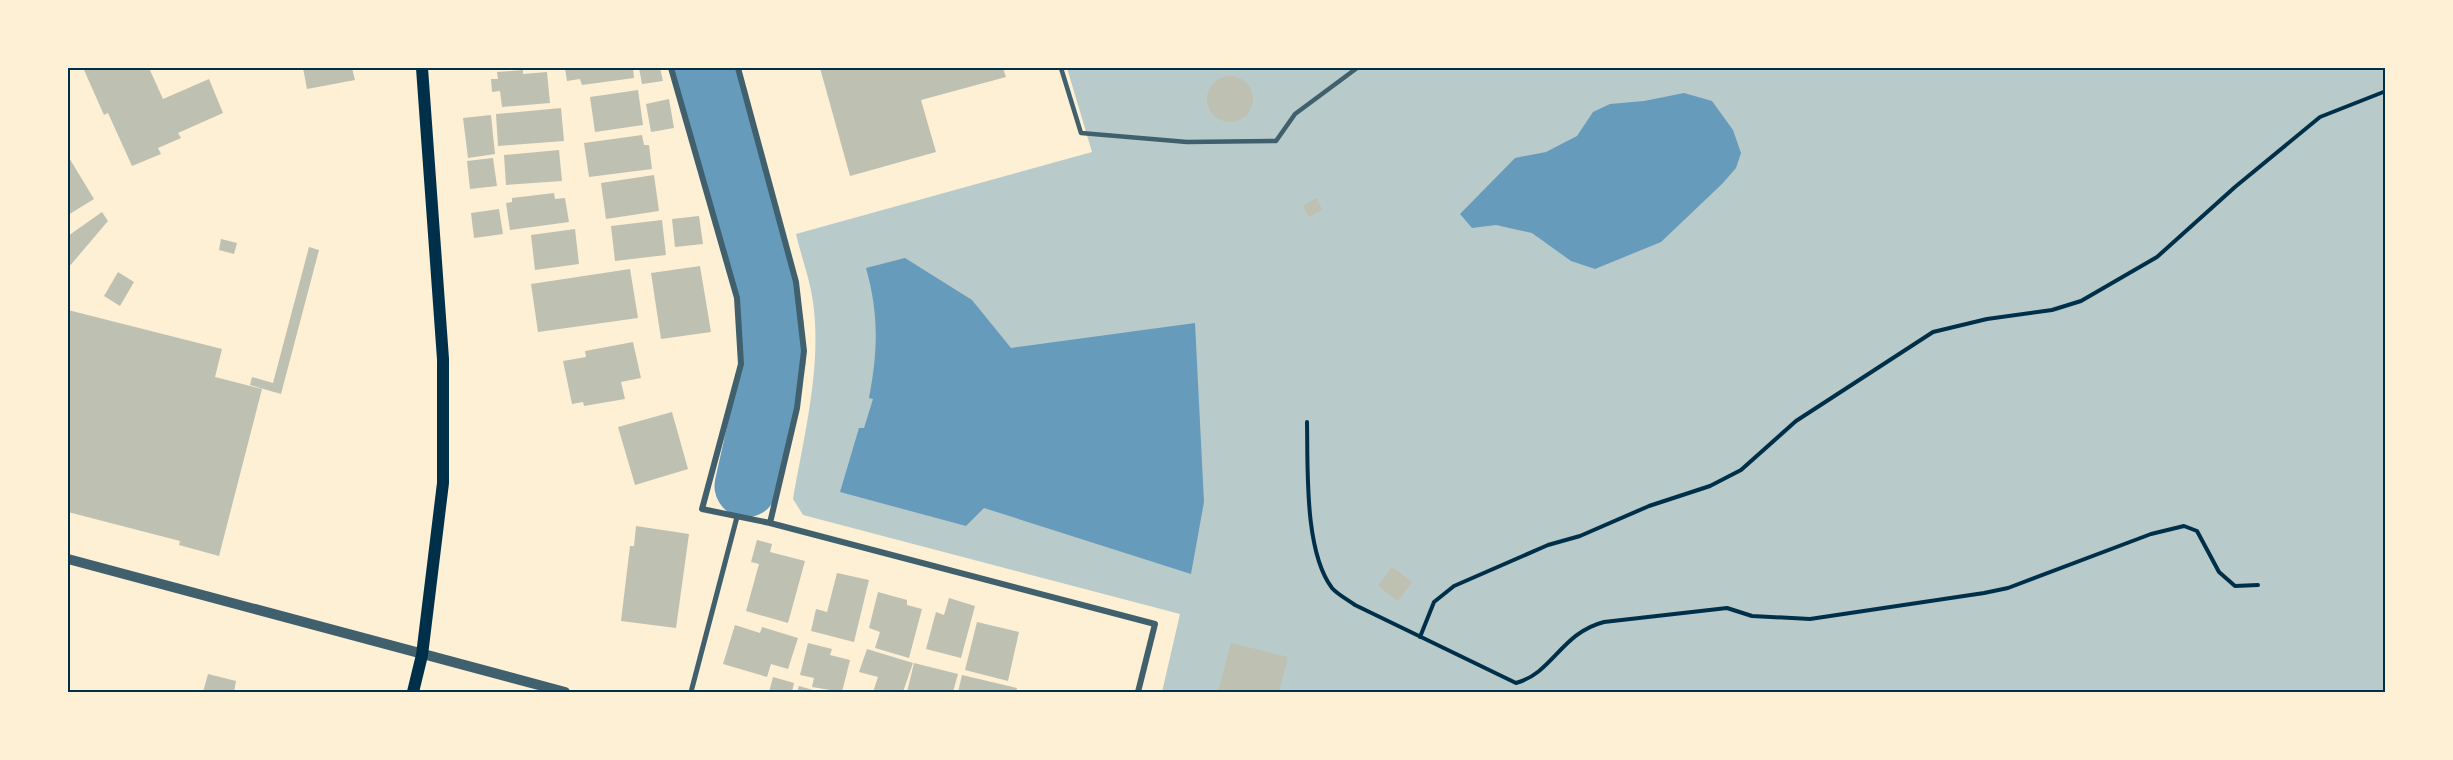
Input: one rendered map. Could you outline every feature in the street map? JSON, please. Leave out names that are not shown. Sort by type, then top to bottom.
[{"type":"main road","points":[[413,693],[422,655],[443,483],[443,359],[422,68]]},
{"type":"street","points":[[671,68],[737,298],[741,364],[702,509],[770,523],[1155,624],[1138,693]]},
{"type":"street","points":[[738,68],[796,282],[804,351],[797,408],[770,523]]},
{"type":"street","points":[[691,693],[737,517]]},
{"type":"street","points":[[68,560],[565,693]]},
{"type":"lane","points":[[1061,68],[1081,133],[1198,142],[1276,141],[1295,114],[1357,68]]},
{"type":"path","points":[[1420,637],[1434,602],[1454,586],[1548,545],[1580,536],[1649,506],[1710,486],[1741,470],[1796,421],[1933,332],[1987,319],[2052,310],[2081,301],[2157,257],[2235,187],[2320,117],[2385,90]]},
{"type":"path","points":[[1307,422],[1309,501],[1315,550],[1332,588],[1354,605],[1516,683],[1532,679],[1574,636],[1591,625],[1720,608],[1752,616],[1810,619],[1984,593],[2008,588],[2151,534],[2184,526],[2197,531],[2219,572],[2235,586],[2258,585]]},
{"type":"shaded area","points":[[1067,68],[2385,68],[2385,692],[1162,692],[1180,614],[803,515],[793,499],[807,426],[815,351],[812,293],[796,234],[1092,152]]},
{"type":"water","points":[[1684,93],[1712,101],[1733,130],[1741,153],[1736,168],[1722,184],[1661,242],[1595,269],[1571,261],[1532,233],[1496,225],[1472,228],[1460,214],[1515,158],[1546,152],[1577,136],[1593,112],[1610,104],[1644,101]]},
{"type":"water","points":[[905,258],[972,300],[1011,348],[1195,323],[1204,502],[1191,574],[984,508],[966,526],[840,492],[859,428],[864,428],[873,399],[869,398],[876,333],[873,301],[866,268]]},
{"type":"building","points":[[90,68],[149,68],[163,99],[209,79],[223,113],[178,133],[181,138],[158,148],[161,154],[132,166],[108,113],[104,115],[84,70]]},
{"type":"building","points":[[303,68],[352,68],[355,80],[307,89]]},
{"type":"building","points":[[565,68],[633,68],[634,78],[582,85],[580,79],[567,81]]},
{"type":"building","points":[[639,68],[660,68],[663,81],[642,84]]},
{"type":"building","points":[[820,68],[1003,68],[1006,77],[921,100],[936,152],[850,176]]},
{"type":"building","points":[[523,70],[523,74],[547,72],[550,103],[502,107],[500,91],[492,92],[491,79],[498,79],[497,72]]},
{"type":"building","points":[[1230,76],[1246,83],[1253,99],[1246,115],[1230,122],[1214,115],[1207,99],[1214,83]]},
{"type":"building","points":[[638,90],[643,125],[595,132],[590,97]]},
{"type":"building","points":[[669,99],[674,128],[651,132],[646,104]]},
{"type":"building","points":[[561,108],[564,141],[498,146],[496,114]]},
{"type":"building","points":[[491,115],[495,154],[468,158],[463,118]]},
{"type":"building","points":[[642,135],[644,145],[649,145],[652,169],[589,177],[584,143]]},
{"type":"building","points":[[559,150],[562,181],[506,185],[504,155]]},
{"type":"building","points":[[68,156],[94,199],[68,215]]},
{"type":"building","points":[[493,158],[497,186],[470,189],[467,161]]},
{"type":"building","points":[[654,175],[659,211],[606,219],[601,183]]},
{"type":"building","points":[[554,193],[555,199],[565,198],[569,222],[510,230],[506,203],[512,202],[512,198]]},
{"type":"building","points":[[1316,198],[1322,209],[1309,217],[1303,206]]},
{"type":"building","points":[[499,209],[503,234],[474,238],[471,213]]},
{"type":"building","points":[[102,212],[108,221],[68,268],[68,236]]},
{"type":"building","points":[[699,216],[703,244],[675,247],[672,219]]},
{"type":"building","points":[[662,220],[666,255],[615,261],[611,226]]},
{"type":"building","points":[[575,229],[579,264],[535,270],[531,235]]},
{"type":"building","points":[[221,239],[237,243],[234,254],[219,250]]},
{"type":"building","points":[[309,247],[319,250],[281,394],[250,385],[252,377],[273,383]]},
{"type":"building","points":[[700,266],[711,332],[661,339],[651,273]]},
{"type":"building","points":[[630,269],[638,318],[538,332],[531,284]]},
{"type":"building","points":[[118,272],[134,282],[120,306],[104,296]]},
{"type":"building","points":[[68,310],[222,349],[215,377],[262,389],[219,556],[179,545],[180,541],[68,512]]},
{"type":"building","points":[[633,342],[641,378],[621,382],[625,399],[584,406],[583,402],[572,404],[563,361],[586,357],[585,351]]},
{"type":"building","points":[[672,412],[688,469],[635,485],[618,427]]},
{"type":"building","points":[[636,526],[689,534],[676,628],[621,621],[630,546],[634,546]]},
{"type":"building","points":[[757,540],[772,544],[770,552],[805,561],[788,623],[746,611],[759,564],[751,562]]},
{"type":"building","points":[[1392,567],[1412,582],[1398,601],[1378,586]]},
{"type":"building","points":[[837,573],[869,580],[854,642],[811,631],[816,609],[827,612]]},
{"type":"building","points":[[878,592],[907,600],[907,605],[922,609],[909,658],[875,648],[880,632],[869,628]]},
{"type":"building","points":[[949,598],[975,606],[961,658],[926,649],[936,612],[944,615]]},
{"type":"building","points":[[977,622],[1019,632],[1008,681],[965,670]]},
{"type":"building","points":[[735,625],[760,633],[762,627],[798,638],[788,669],[771,664],[767,677],[723,664]]},
{"type":"building","points":[[808,643],[832,649],[830,655],[850,660],[842,692],[812,687],[814,678],[800,675]]},
{"type":"building","points":[[1231,643],[1288,657],[1279,692],[1218,692]]},
{"type":"building","points":[[867,649],[913,663],[903,692],[873,692],[878,677],[859,672]]},
{"type":"building","points":[[914,663],[958,674],[953,692],[907,692]]},
{"type":"building","points":[[208,674],[236,681],[234,692],[203,692]]},
{"type":"building","points":[[962,675],[1017,688],[1016,692],[958,692]]},
{"type":"building","points":[[773,677],[794,683],[792,692],[769,692]]},
{"type":"building","points":[[799,686],[820,692],[797,692]]},
{"type":"waterway","points":[[705,68],[765,287],[772,324],[774,361],[746,486]]}]
